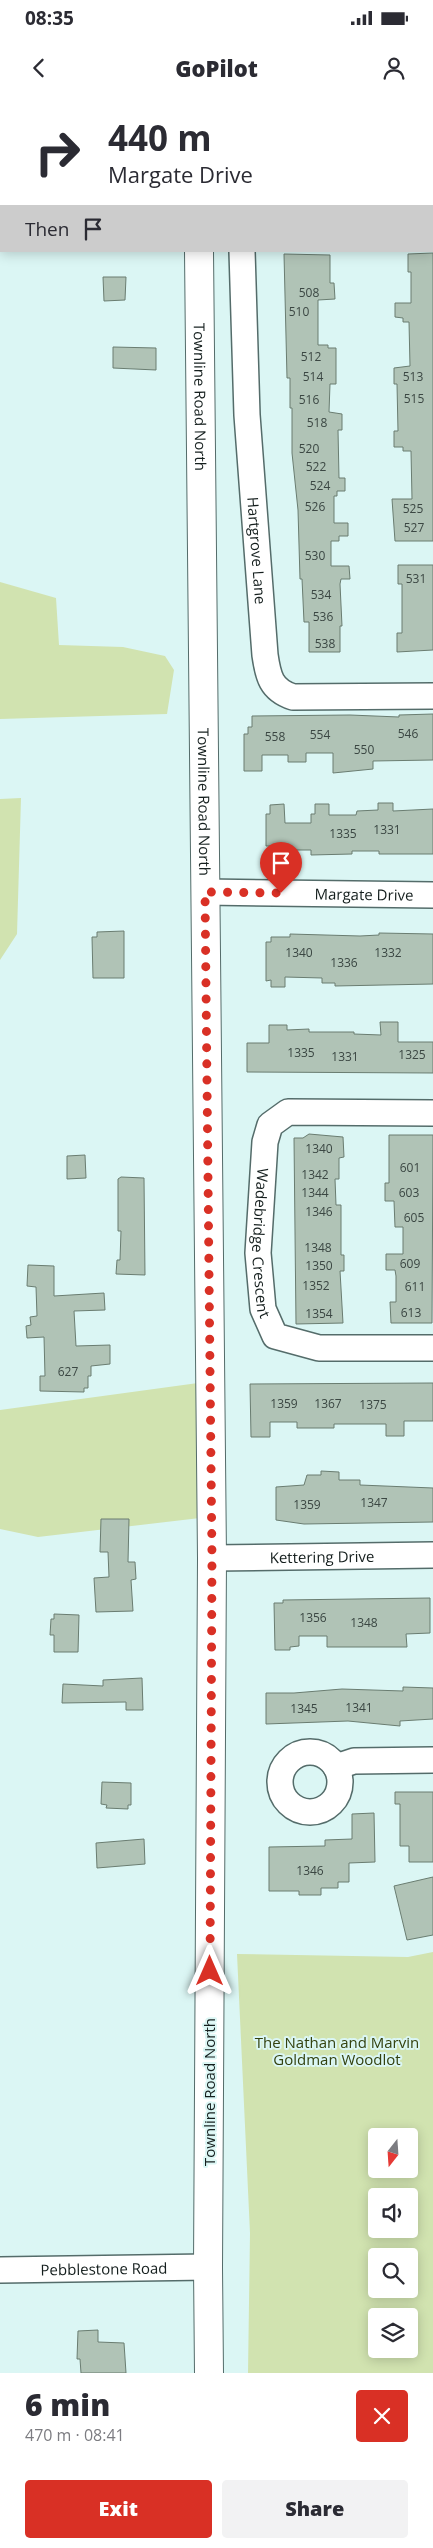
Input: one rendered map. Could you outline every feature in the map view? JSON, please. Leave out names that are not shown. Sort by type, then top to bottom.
[{"type":"main road","name":"Townline Road North","points":[[199,252],[212,1558],[209,2373]]},
{"type":"street","name":"Hartgrove Lane","points":[[242,252],[247,415],[265,655],[267,672],[273,686],[282,693],[293,697],[433,696]]},
{"type":"street","name":"Margate Drive","points":[[205,892],[433,895]]},
{"type":"street","name":"Wadebridge Crescent","points":[[433,1113],[288,1112],[270,1125],[265,1142],[258,1253],[263,1309],[275,1336],[319,1348],[433,1348]]},
{"type":"street","name":"Kettering Drive","points":[[212,1558],[433,1555]]},
{"type":"street","points":[[336,1767],[354,1761],[433,1760]]},
{"type":"street","name":"Pebblestone Road","points":[[0,2270],[208,2267]]},
{"type":"green space","points":[[0,582],[56,598],[59,645],[123,647],[165,656],[174,670],[167,714],[0,719]]},
{"type":"green space","points":[[21,798],[17,934],[0,960],[0,799]]},
{"type":"green space","points":[[198,1383],[200,1518],[38,1537],[0,1529],[0,1410]]},
{"type":"green space","name":"The Nathan and Marvin Goldman Woodlot","points":[[433,1952],[433,2373],[248,2373],[250,2233],[237,1954],[408,1957]]},
{"type":"building","points":[[433,253],[433,541],[395,541],[392,499],[412,499],[411,451],[403,451],[403,447],[394,447],[394,431],[398,431],[397,384],[394,384],[394,368],[410,366],[409,322],[403,322],[403,318],[395,317],[395,303],[411,303],[411,272],[408,272],[408,254]]},
{"type":"building","points":[[284,254],[330,255],[330,283],[334,283],[335,299],[318,300],[318,345],[328,345],[328,348],[336,348],[336,384],[330,384],[329,412],[342,414],[342,430],[338,430],[339,478],[345,478],[345,491],[337,491],[337,496],[334,496],[334,523],[348,523],[348,536],[339,536],[339,541],[331,541],[331,566],[349,566],[350,579],[341,579],[340,584],[342,626],[340,626],[340,652],[309,652],[309,622],[304,622],[302,579],[300,579],[298,510],[292,453],[290,378],[287,378]]},
{"type":"building","points":[[103,277],[126,277],[125,300],[104,301]]},
{"type":"building","points":[[113,347],[156,348],[156,370],[113,368]]},
{"type":"building","points":[[398,565],[433,565],[433,650],[397,652],[397,633],[402,633],[402,584],[398,584]]},
{"type":"building","points":[[433,714],[433,760],[373,761],[373,769],[333,773],[333,753],[306,753],[306,762],[288,762],[288,755],[262,755],[262,771],[244,771],[244,734],[248,734],[248,727],[252,727],[252,716],[350,715],[399,717],[399,715]]},
{"type":"building","points":[[378,803],[393,803],[393,811],[433,809],[433,854],[379,854],[379,851],[352,851],[352,854],[311,855],[311,850],[285,850],[285,856],[271,856],[271,846],[266,846],[266,814],[270,814],[270,805],[284,804],[285,823],[311,823],[311,814],[315,814],[315,804],[329,804],[329,815],[356,815],[357,811],[378,810]]},
{"type":"building","points":[[124,931],[124,978],[93,978],[92,937],[97,937],[97,932]]},
{"type":"building","points":[[379,933],[433,934],[433,984],[335,986],[335,983],[322,983],[322,978],[285,977],[285,987],[271,987],[271,980],[266,981],[266,942],[271,942],[271,937],[290,937],[290,934],[360,936],[379,935]]},
{"type":"building","points":[[380,1022],[398,1022],[398,1042],[433,1042],[433,1073],[247,1072],[247,1043],[269,1043],[269,1025],[287,1025],[287,1030],[309,1029],[309,1032],[354,1032],[354,1034],[381,1035]]},
{"type":"building","points":[[309,1134],[343,1137],[344,1157],[339,1158],[339,1179],[335,1179],[336,1205],[341,1205],[341,1255],[344,1255],[344,1271],[340,1271],[343,1323],[296,1324],[294,1138],[303,1138]]},
{"type":"building","points":[[389,1135],[433,1135],[432,1323],[391,1323],[390,1302],[396,1302],[396,1276],[395,1270],[386,1270],[386,1254],[403,1254],[403,1227],[395,1227],[394,1201],[385,1201],[385,1183],[389,1183]]},
{"type":"building","points":[[85,1155],[86,1178],[67,1179],[67,1156]]},
{"type":"building","points":[[121,1177],[144,1178],[145,1275],[116,1274],[117,1260],[120,1260],[121,1231],[118,1231],[118,1179]]},
{"type":"building","points":[[28,1265],[54,1266],[54,1296],[104,1293],[105,1310],[74,1311],[76,1346],[110,1345],[110,1364],[91,1366],[91,1376],[88,1376],[88,1388],[84,1388],[84,1392],[40,1391],[40,1376],[45,1376],[44,1337],[27,1338],[26,1326],[31,1325],[30,1317],[37,1316],[36,1287],[27,1286]]},
{"type":"building","points":[[433,1383],[433,1421],[404,1421],[404,1436],[386,1436],[386,1424],[334,1424],[334,1428],[297,1428],[297,1422],[270,1422],[270,1437],[251,1437],[250,1384]]},
{"type":"building","points":[[321,1471],[339,1472],[339,1480],[360,1480],[360,1485],[433,1488],[433,1522],[304,1524],[276,1520],[276,1487],[304,1485],[307,1475],[321,1475]]},
{"type":"building","points":[[101,1519],[129,1519],[128,1562],[135,1562],[136,1579],[131,1580],[133,1611],[96,1612],[94,1578],[109,1577],[108,1552],[100,1552]]},
{"type":"building","points":[[430,1598],[430,1633],[406,1634],[407,1647],[327,1647],[327,1636],[299,1636],[299,1646],[290,1647],[290,1650],[275,1650],[274,1603],[283,1603],[283,1600]]},
{"type":"building","points":[[54,1614],[79,1615],[78,1652],[54,1652],[54,1635],[50,1635],[51,1619],[54,1619]]},
{"type":"building","points":[[142,1678],[143,1710],[126,1710],[126,1702],[62,1703],[63,1684],[103,1686],[103,1680]]},
{"type":"building","points":[[403,1687],[433,1688],[433,1719],[400,1721],[400,1726],[348,1721],[266,1724],[266,1693],[342,1689],[403,1691]]},
{"type":"building","points":[[102,1782],[131,1783],[131,1805],[128,1805],[128,1809],[106,1808],[107,1805],[101,1804]]},
{"type":"building","points":[[395,1792],[433,1792],[433,1862],[409,1862],[409,1846],[400,1846],[400,1804],[395,1804]]},
{"type":"building","points":[[374,1813],[375,1862],[349,1863],[349,1882],[338,1882],[338,1888],[321,1888],[321,1895],[299,1895],[299,1891],[269,1891],[269,1847],[325,1846],[325,1840],[352,1839],[352,1814]]},
{"type":"building","points":[[144,1839],[145,1864],[97,1868],[96,1843]]},
{"type":"building","points":[[433,1877],[433,1935],[407,1940],[394,1886]]},
{"type":"building","points":[[98,2330],[98,2342],[124,2343],[126,2373],[81,2373],[80,2359],[77,2359],[78,2331]]},
{"type":"route","points":[[210,1971],[212,1558],[205,892],[281,893]]}]
